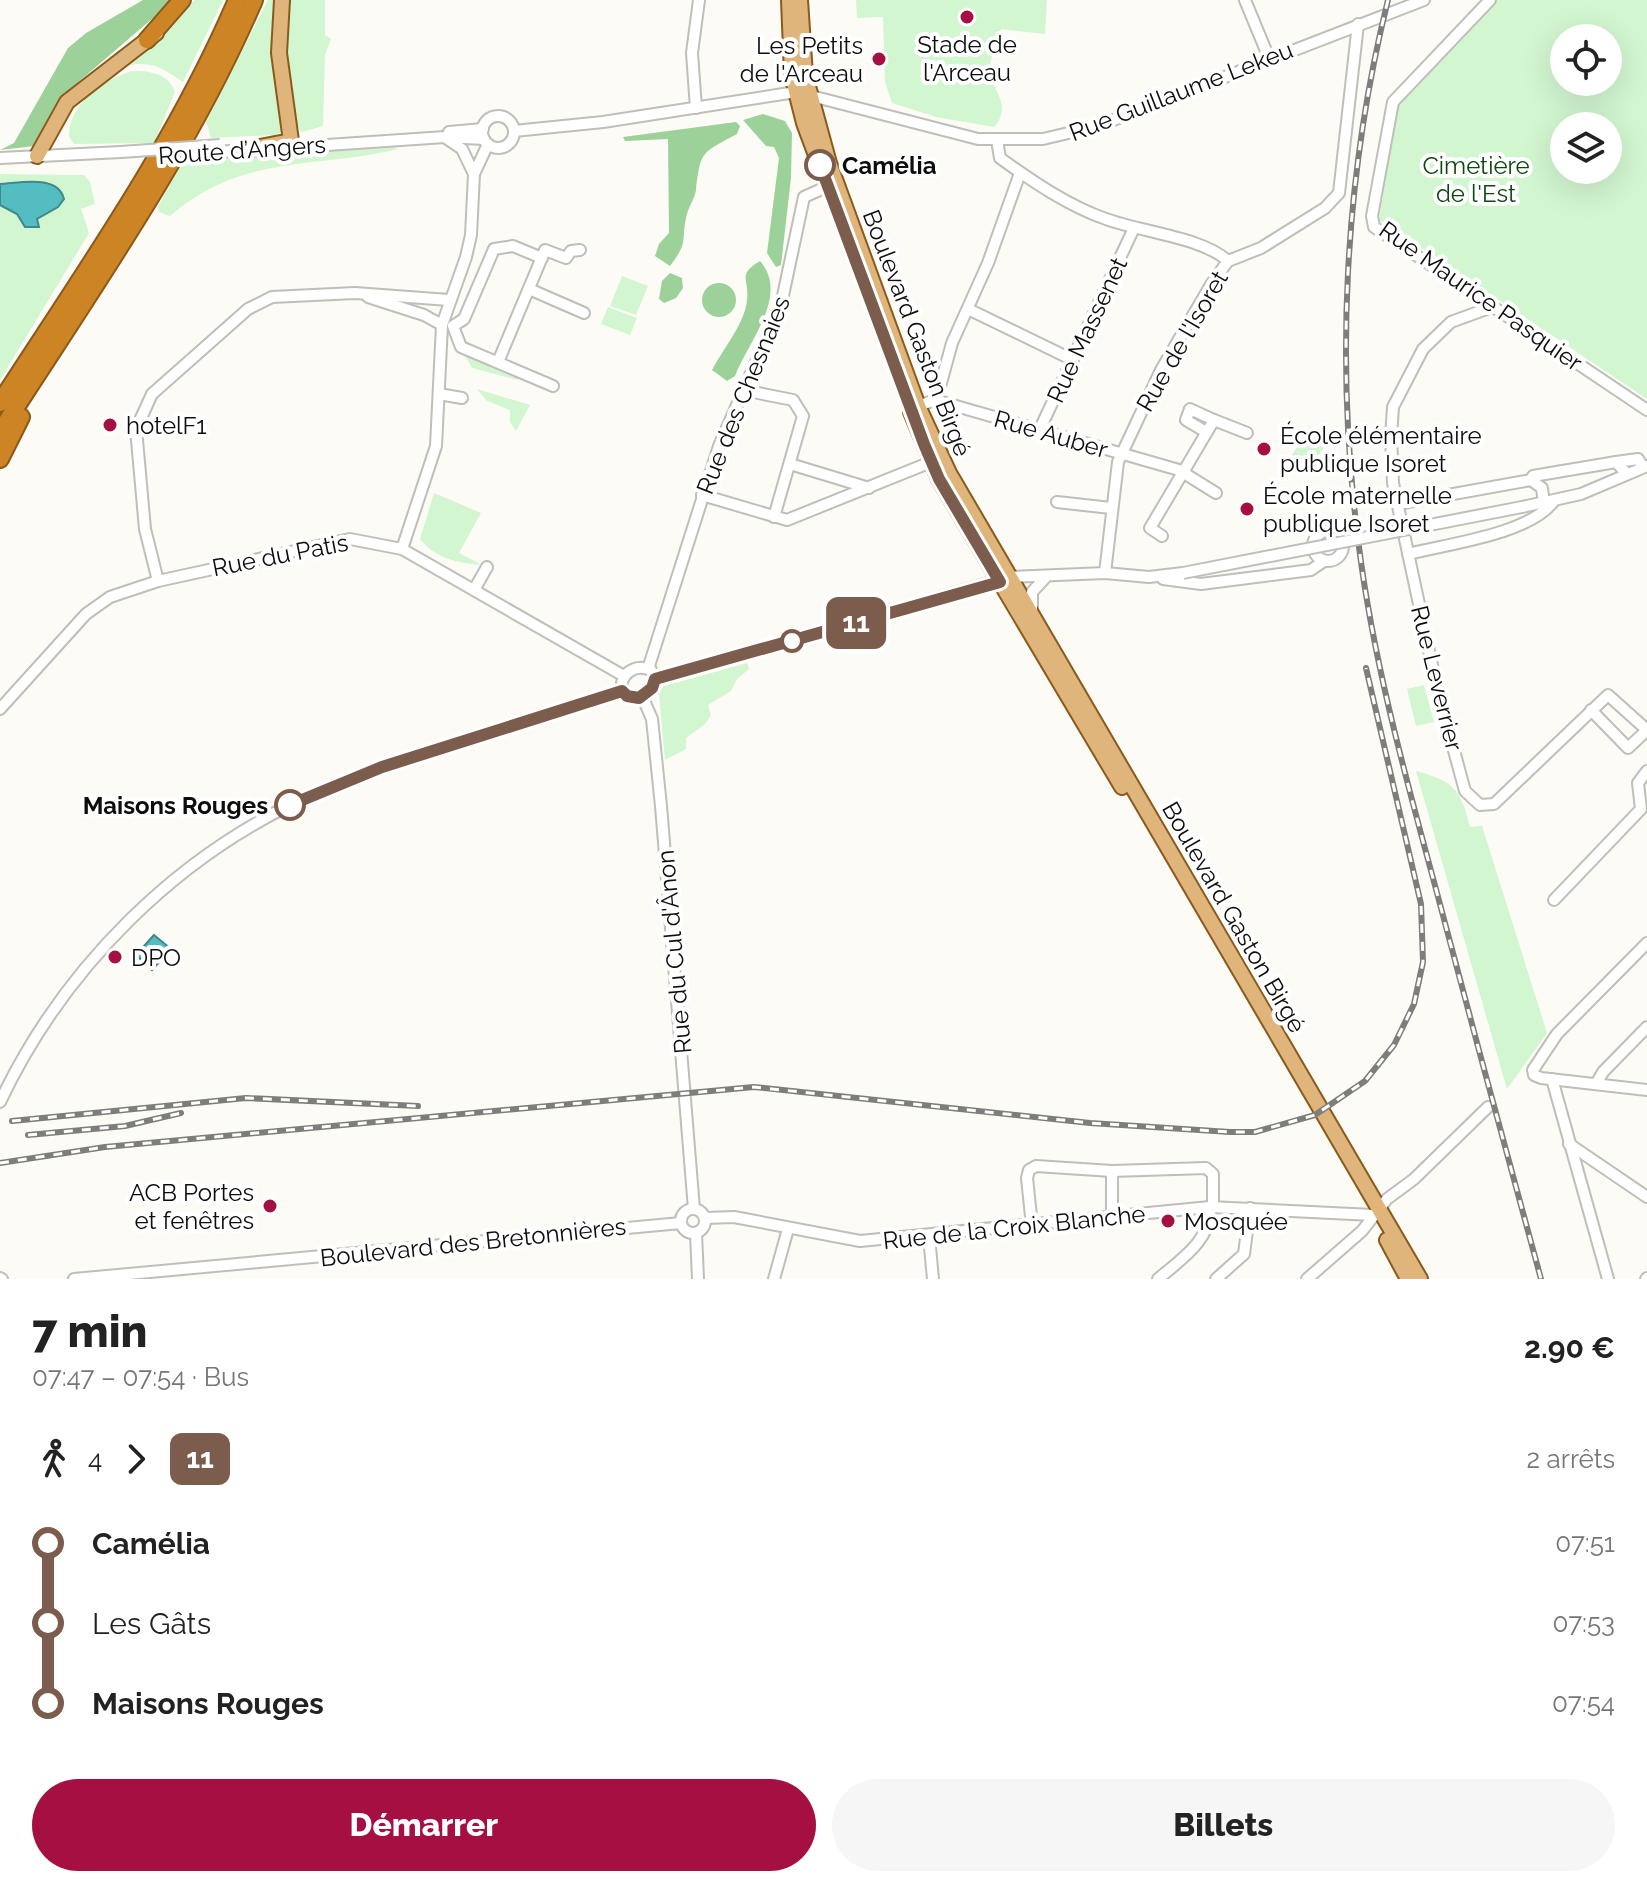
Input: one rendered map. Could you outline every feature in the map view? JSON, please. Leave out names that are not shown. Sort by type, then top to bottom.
[{"type":"highway","points":[[147,40],[182,0]]},
{"type":"highway","points":[[0,403],[133,197],[204,70],[237,0]]},
{"type":"highway","points":[[0,432],[144,207],[205,102],[254,0]]},
{"type":"highway","points":[[0,459],[54,364],[60,340]]},
{"type":"main road","points":[[37,156],[67,102],[147,40],[192,0]]},
{"type":"main road","points":[[239,151],[291,141],[280,63],[282,0]]},
{"type":"main road","points":[[789,0],[803,93]]},
{"type":"main road","points":[[800,0],[803,93]]},
{"type":"main road","name":"Boulevard Gaston Birgé","points":[[803,93],[831,184],[937,460],[1004,580],[1376,1212],[1420,1279]]},
{"type":"main road","name":"Boulevard Gaston Birgé","points":[[831,184],[937,460]]},
{"type":"main road","name":"Boulevard Gaston Birgé","points":[[1004,580],[1035,618],[1376,1212],[1408,1279]]},
{"type":"street","points":[[696,108],[692,53],[699,0]]},
{"type":"street","points":[[1245,0],[1269,58]]},
{"type":"street","name":"Rue Guillaume Lekeu","points":[[803,93],[961,135],[997,140],[1043,139],[1098,126],[1424,0]]},
{"type":"street","name":"Rue Maurice Pasquier","points":[[1490,0],[1393,102],[1372,216],[1378,230],[1647,410]]},
{"type":"street","name":"Rue de l'Isoret","points":[[1105,573],[1111,508],[1121,455],[1161,370],[1228,261],[1261,248],[1325,208],[1339,193],[1360,24]]},
{"type":"street","points":[[514,131],[803,93]]},
{"type":"street","points":[[402,549],[436,446],[449,300],[471,235],[474,174],[488,140],[490,118],[499,116],[511,122],[514,131],[508,144],[488,140]]},
{"type":"street","name":"Route d’Angers","points":[[218,149],[239,151],[345,141],[445,137],[488,140]]},
{"type":"street","points":[[445,137],[462,149],[474,174]]},
{"type":"street","name":"Route d’Angers","points":[[362,140],[488,140]]},
{"type":"street","points":[[997,140],[997,154],[1020,173],[1103,218],[1212,249],[1228,261]]},
{"type":"street","name":"Route d’Angers","points":[[0,161],[218,149],[291,141],[345,141]]},
{"type":"street","name":"Route d’Angers","points":[[0,161],[37,156],[120,155]]},
{"type":"street","points":[[918,406],[935,400],[952,343],[988,263],[1020,173]]},
{"type":"street","name":"Rue des Chesnaies","points":[[648,669],[702,495],[743,390],[781,305],[804,197],[831,184]]},
{"type":"street","name":"Rue Massenet","points":[[1039,431],[1134,228]]},
{"type":"street","points":[[448,325],[464,319],[494,249],[513,246],[542,258]]},
{"type":"street","points":[[498,362],[545,250],[566,258],[571,251],[580,250]]},
{"type":"street","points":[[529,289],[584,313]]},
{"type":"street","points":[[158,581],[145,529],[136,429],[152,394],[248,309],[272,297],[355,293],[449,300]]},
{"type":"street","points":[[355,293],[448,325],[461,347],[553,386]]},
{"type":"street","name":"Rue Leverrier","points":[[1492,307],[1451,322],[1423,349],[1406,376],[1393,407],[1393,483],[1437,688],[1465,791],[1486,806],[1499,801],[1591,710]]},
{"type":"street","points":[[968,309],[1073,360]]},
{"type":"street","points":[[743,390],[780,396],[799,406],[803,422],[774,517]]},
{"type":"street","points":[[439,394],[462,398]]},
{"type":"street","name":"Rue Auber","points":[[935,400],[1182,472],[1216,493]]},
{"type":"street","points":[[1206,432],[1186,420],[1189,410],[1194,409],[1247,433]]},
{"type":"street","points":[[1162,536],[1150,528],[1214,420]]},
{"type":"street","points":[[1149,577],[1549,503],[1645,466],[1638,459],[1616,462],[1398,504]]},
{"type":"street","points":[[702,495],[774,517],[793,519],[937,460]]},
{"type":"street","points":[[1616,462],[1627,474]]},
{"type":"street","points":[[790,464],[869,488]]},
{"type":"street","points":[[1408,554],[1483,536],[1545,514],[1549,503],[1542,488],[1531,480]]},
{"type":"street","points":[[1057,502],[1111,508]]},
{"type":"street","name":"Rue du Patis","points":[[0,709],[94,607],[118,593],[328,542],[366,540],[402,549],[624,676]]},
{"type":"street","points":[[655,679],[1004,580],[1105,573],[1201,584],[1311,570],[1324,561]]},
{"type":"street","points":[[474,590],[487,567]]},
{"type":"street","points":[[1035,618],[1032,592],[1046,577]]},
{"type":"street","points":[[640,668],[648,669],[655,679],[654,685],[642,696],[631,698],[622,691],[624,676],[640,668]]},
{"type":"street","points":[[0,1102],[47,1019],[94,959],[158,894],[229,840],[290,805],[359,775],[622,691]]},
{"type":"street","points":[[1608,695],[1646,730],[1628,748],[1591,710],[1608,695]]},
{"type":"street","name":"Rue du Cul d'Ânon","points":[[642,696],[652,719],[661,806],[694,1209]]},
{"type":"street","points":[[1554,900],[1641,809],[1638,783],[1647,771]]},
{"type":"street","points":[[1647,943],[1557,1034],[1534,1066],[1534,1075],[1552,1079],[1647,1090]]},
{"type":"street","points":[[1596,1084],[1603,1072],[1647,1027]]},
{"type":"street","points":[[1552,1079],[1608,1279]]},
{"type":"street","points":[[1307,1279],[1362,1231],[1376,1212],[1488,1107]]},
{"type":"street","points":[[1569,1144],[1647,1197]]},
{"type":"street","points":[[1032,1226],[1027,1178],[1031,1168],[1112,1171],[1120,1168],[1209,1169],[1213,1177],[1211,1217],[1195,1248],[1158,1279]]},
{"type":"street","points":[[1112,1171],[1112,1217]]},
{"type":"street","name":"Rue de la Croix Blanche","points":[[705,1218],[734,1217],[860,1241],[929,1237],[1212,1207],[1376,1212]]},
{"type":"street","points":[[1216,1279],[1244,1254],[1250,1208]]},
{"type":"street","points":[[694,1209],[705,1218],[702,1229],[696,1233],[687,1231],[681,1223],[684,1214],[694,1209]]},
{"type":"street","name":"Boulevard des Bretonnières","points":[[74,1279],[681,1223]]},
{"type":"street","points":[[774,1279],[788,1229]]},
{"type":"street","points":[[696,1233],[698,1279]]},
{"type":"street","points":[[929,1237],[933,1279]]},
{"type":"green space","points":[[143,0],[174,0],[62,96],[35,146],[0,150],[14,143],[68,48],[86,33]]},
{"type":"green space","points":[[195,0],[223,0],[183,82],[156,66],[125,66]]},
{"type":"green space","points":[[268,0],[279,0],[284,131],[274,135],[211,138],[206,122]]},
{"type":"green space","points":[[287,0],[325,0],[325,35],[331,39],[325,55],[323,126],[302,132],[295,120],[287,88]]},
{"type":"green space","points":[[856,0],[1047,0],[1045,34],[1001,29],[988,70],[1002,105],[994,127],[936,117],[892,103],[885,82],[883,17],[857,18]]},
{"type":"green space","name":"Cimetière de l'Est","points":[[1497,0],[1647,0],[1647,399],[1379,220],[1398,105]]},
{"type":"green space","points":[[132,71],[163,77],[175,92],[154,143],[74,144],[69,137],[70,125],[81,104],[99,87]]},
{"type":"green space","points":[[763,114],[785,121],[792,133],[791,178],[781,265],[776,267],[767,253],[779,158],[774,147],[766,146],[743,120]]},
{"type":"green space","points":[[736,122],[740,126],[737,134],[709,150],[701,160],[682,245],[670,266],[655,256],[659,244],[669,233],[668,139],[625,141],[623,137]]},
{"type":"green space","points":[[389,146],[398,149],[251,173],[197,196],[170,216],[159,212],[158,207],[184,159]]},
{"type":"green space","points":[[0,174],[84,175],[90,182],[95,204],[81,209],[89,233],[0,380]]},
{"type":"green space","points":[[760,261],[768,274],[771,289],[769,303],[735,376],[727,381],[712,370],[742,318],[747,300],[746,274]]},
{"type":"green space","points":[[670,273],[682,278],[683,288],[676,298],[664,303],[659,299],[662,281]]},
{"type":"green space","points":[[622,276],[648,286],[636,315],[610,306]]},
{"type":"green space","points":[[719,283],[731,288],[736,300],[731,312],[719,317],[707,312],[702,300],[707,288]]},
{"type":"green space","points":[[608,307],[637,318],[630,335],[601,324]]},
{"type":"green space","points":[[463,352],[517,374],[518,380],[472,368]]},
{"type":"green space","points":[[477,389],[530,405],[516,431],[510,422],[510,410],[487,401]]},
{"type":"green space","points":[[1310,426],[1329,438],[1312,467],[1292,455]]},
{"type":"green space","points":[[434,493],[481,513],[459,553],[482,565],[448,559],[420,539]]},
{"type":"green space","points":[[747,663],[749,669],[737,679],[731,691],[708,705],[711,715],[705,724],[686,738],[686,749],[665,760],[659,692],[664,686]]},
{"type":"green space","points":[[1424,685],[1434,722],[1416,726],[1407,689]]},
{"type":"green space","points":[[1416,771],[1447,783],[1459,796],[1470,827],[1482,826],[1547,1033],[1507,1089]]},
{"type":"water","points":[[46,183],[60,191],[64,199],[58,207],[37,219],[39,227],[25,227],[17,214],[0,205],[0,184]]},
{"type":"water","points":[[154,935],[171,949],[152,970],[136,955]]},
{"type":"railway","points":[[1388,0],[1362,135],[1348,272],[1347,410],[1359,547],[1373,635],[1403,764],[1541,1279]]},
{"type":"railway","points":[[0,1163],[105,1147],[754,1087],[1090,1123],[1230,1132],[1255,1132],[1315,1115],[1365,1081],[1394,1045],[1414,1004],[1423,962],[1421,904],[1366,668]]},
{"type":"railway","points":[[12,1121],[246,1098],[418,1106]]},
{"type":"railway","points":[[28,1135],[125,1126],[181,1113]]},
{"type":"bus line","name":"11","points":[[290,805],[382,767],[622,691],[624,695],[639,698],[652,688],[655,679],[1000,582],[939,479],[861,281],[820,165]]},
{"type":"place","name":"Stade de l'Arceau","points":[[967,17]]},
{"type":"place","name":"Les Petits de l'Arceau","points":[[879,59]]},
{"type":"place","name":"Camélia","points":[[820,165]]},
{"type":"place","name":"hotelF1","points":[[110,425]]},
{"type":"place","name":"École élémentaire publique Isoret","points":[[1264,449]]},
{"type":"place","name":"École maternelle publique Isoret","points":[[1247,509]]},
{"type":"place","name":"Maisons Rouges","points":[[290,805]]},
{"type":"place","name":"DPO","points":[[115,957]]},
{"type":"place","name":"ACB Portes et fenêtres","points":[[270,1206]]},
{"type":"place","name":"Mosquée","points":[[1168,1221]]}]
